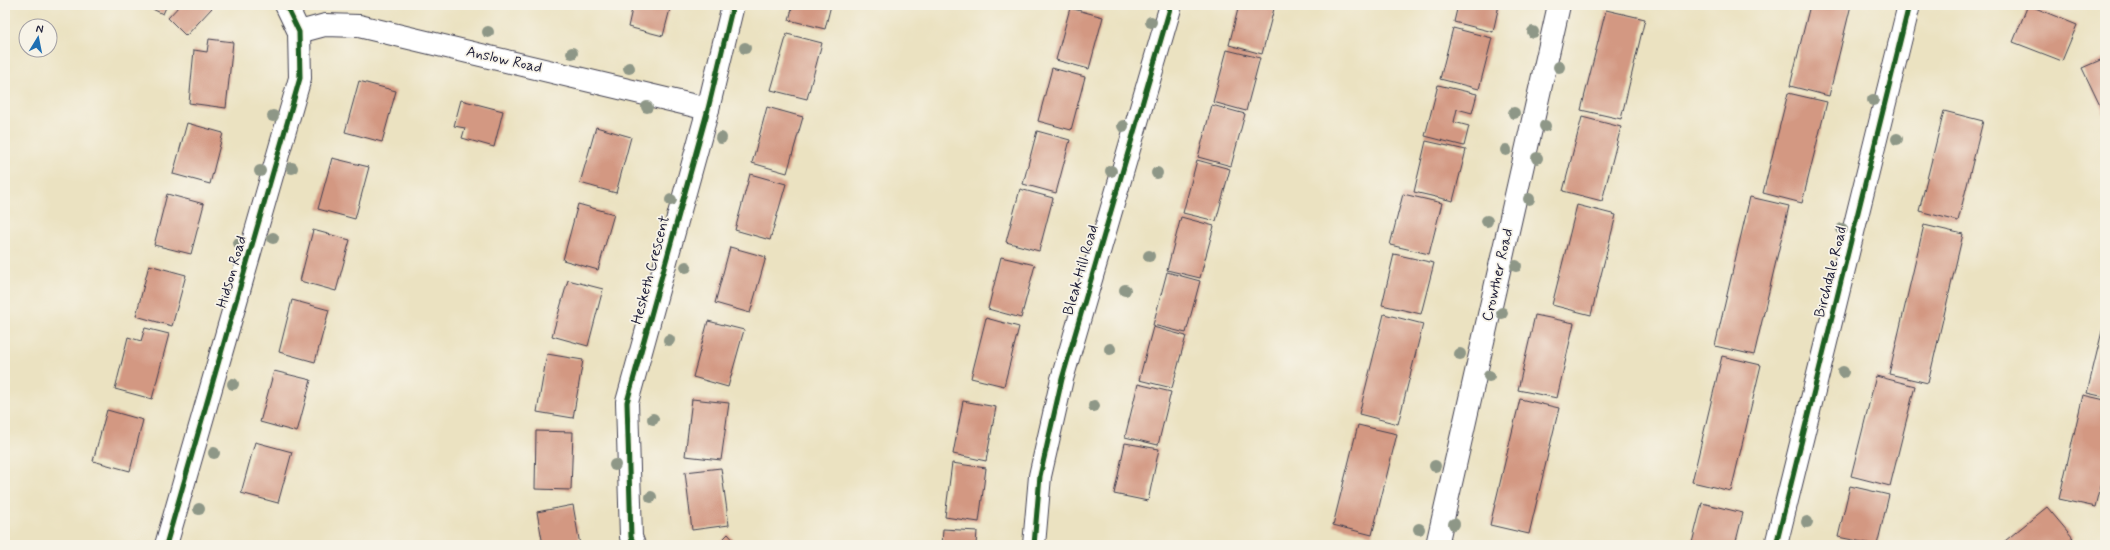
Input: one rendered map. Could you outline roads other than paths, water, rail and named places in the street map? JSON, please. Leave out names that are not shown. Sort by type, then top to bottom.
[{"type":"street","name":"Hidson Road","points":[[166,545],[300,78],[299,32],[286,5]]},
{"type":"street","name":"Hesketh Crescent","points":[[634,545],[631,537],[627,402],[708,109],[733,5]]},
{"type":"street","name":"Bleak Hill Road","points":[[1034,545],[1040,476],[1062,379],[1170,5]]},
{"type":"street","name":"Crowther Road","points":[[1436,545],[1559,5]]},
{"type":"street","name":"Birchdale Road","points":[[1776,545],[1909,5]]},
{"type":"street","name":"Anslow Road","points":[[299,32],[325,25],[359,26],[708,109]]}]
